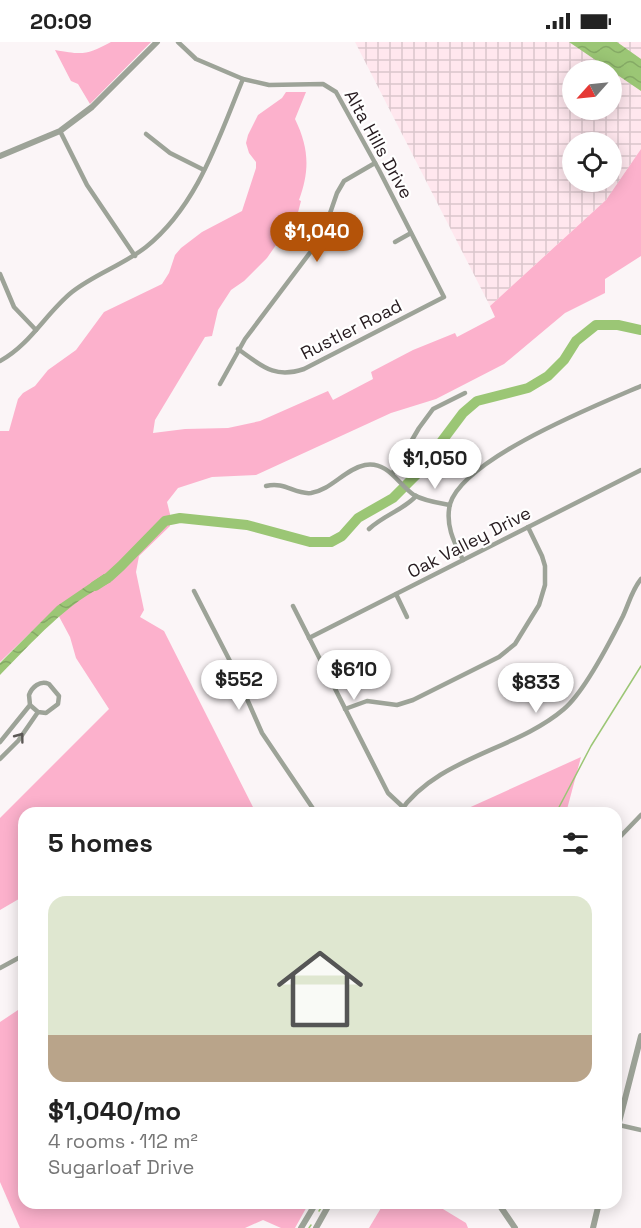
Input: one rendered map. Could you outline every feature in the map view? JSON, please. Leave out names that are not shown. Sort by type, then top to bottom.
[{"type":"street","points":[[0,156],[60,131],[92,107],[157,42]]},
{"type":"street","name":"Alta Hills Drive","points":[[178,42],[196,59],[243,79],[270,85],[315,83],[330,87],[342,99],[444,297]]},
{"type":"street","points":[[0,361],[14,352],[75,290],[135,256],[172,222],[193,192],[204,170],[243,79]]},
{"type":"street","points":[[60,131],[87,185],[135,256]]},
{"type":"street","points":[[146,134],[170,153],[204,170]]},
{"type":"street","points":[[220,384],[238,349],[312,250],[327,222],[337,193],[344,181],[350,175],[375,163]]},
{"type":"street","points":[[394,242],[411,233]]},
{"type":"street","points":[[0,274],[14,307],[36,330]]},
{"type":"street","name":"Rustler Road","points":[[238,349],[271,371],[292,373],[444,297]]},
{"type":"street","points":[[464,560],[451,535],[448,517],[455,492],[465,479],[494,459],[569,417],[641,386]]},
{"type":"street","points":[[392,474],[433,409],[465,393]]},
{"type":"street","points":[[266,486],[280,484],[311,493],[354,468],[369,464],[382,467],[414,495],[450,505]]},
{"type":"street","name":"Oak Valley Drive","points":[[309,638],[641,470]]},
{"type":"street","points":[[369,529],[382,517],[409,503],[414,495]]},
{"type":"street","points":[[345,709],[367,701],[397,705],[413,700],[499,657],[515,644],[539,604],[545,585],[545,566],[528,527]]},
{"type":"street","points":[[293,606],[388,793],[403,807],[431,781],[542,724],[566,707],[580,690],[619,623],[632,592],[641,579]]},
{"type":"street","points":[[194,591],[232,665],[262,733],[312,807]]},
{"type":"street","points":[[396,594],[407,617]]},
{"type":"street","points":[[38,684],[49,684],[57,692],[60,701],[46,713],[38,712],[30,705],[29,695],[38,684]]},
{"type":"street","points":[[0,742],[30,705]]},
{"type":"street","points":[[0,759],[18,741],[38,712]]},
{"type":"street","points":[[622,835],[641,815]]},
{"type":"street","points":[[0,968],[18,958]]},
{"type":"street","points":[[622,1113],[641,1036]]},
{"type":"street","points":[[622,1126],[641,1130]]},
{"type":"street","points":[[301,1228],[312,1209]]},
{"type":"street","points":[[316,1228],[327,1209]]},
{"type":"street","points":[[502,1209],[515,1228]]},
{"type":"street","points":[[593,1228],[598,1209]]},
{"type":"shaded area","points":[[111,42],[151,42],[90,104],[78,84],[71,81],[55,50],[84,53]]},
{"type":"shaded area","points":[[355,42],[641,42],[641,149],[622,177],[622,132],[562,132],[562,192],[611,192],[606,200],[490,306]]},
{"type":"shaded area","points":[[286,92],[306,92],[295,119],[303,140],[306,159],[305,179],[296,220],[292,222],[267,258],[244,281],[231,290],[218,310],[212,336],[205,337],[155,420],[153,433],[185,429],[228,428],[260,421],[328,391],[333,400],[373,379],[371,372],[413,350],[455,333],[457,337],[495,317],[490,306],[606,200],[611,192],[622,192],[622,177],[641,149],[641,256],[605,279],[605,293],[565,313],[504,364],[436,399],[391,413],[256,475],[212,477],[178,488],[167,502],[170,526],[139,556],[136,572],[144,610],[140,617],[164,631],[253,807],[18,807],[18,900],[0,910],[0,818],[109,709],[76,658],[70,637],[55,609],[0,662],[0,431],[9,431],[18,399],[23,393],[35,386],[48,370],[76,350],[104,312],[162,284],[169,273],[175,255],[181,248],[202,232],[242,211],[256,168],[256,162],[249,153],[246,143],[258,115],[282,98]]},
{"type":"shaded area","points":[[581,757],[568,807],[471,807]]},
{"type":"shaded area","points":[[18,1010],[18,1209],[306,1209],[295,1228],[281,1228],[263,1220],[245,1228],[20,1228],[0,1182],[0,1022]]},
{"type":"shaded area","points":[[380,1209],[443,1209],[466,1223],[468,1228],[369,1228]]},
{"type":"water","points":[[569,42],[617,42],[641,59],[641,91],[622,78],[622,60],[595,60]]},
{"type":"water","points":[[104,574],[111,582],[65,612],[0,675],[0,663],[57,606]]},
{"type":"waterway","points":[[95,586],[121,566],[165,521],[180,518],[247,525],[310,542],[331,542],[342,536],[358,518],[393,498],[418,473],[463,413],[477,401],[528,388],[548,376],[564,360],[576,341],[596,325],[618,325],[641,330]]},
{"type":"waterway","points":[[559,807],[591,746],[641,666]]}]
